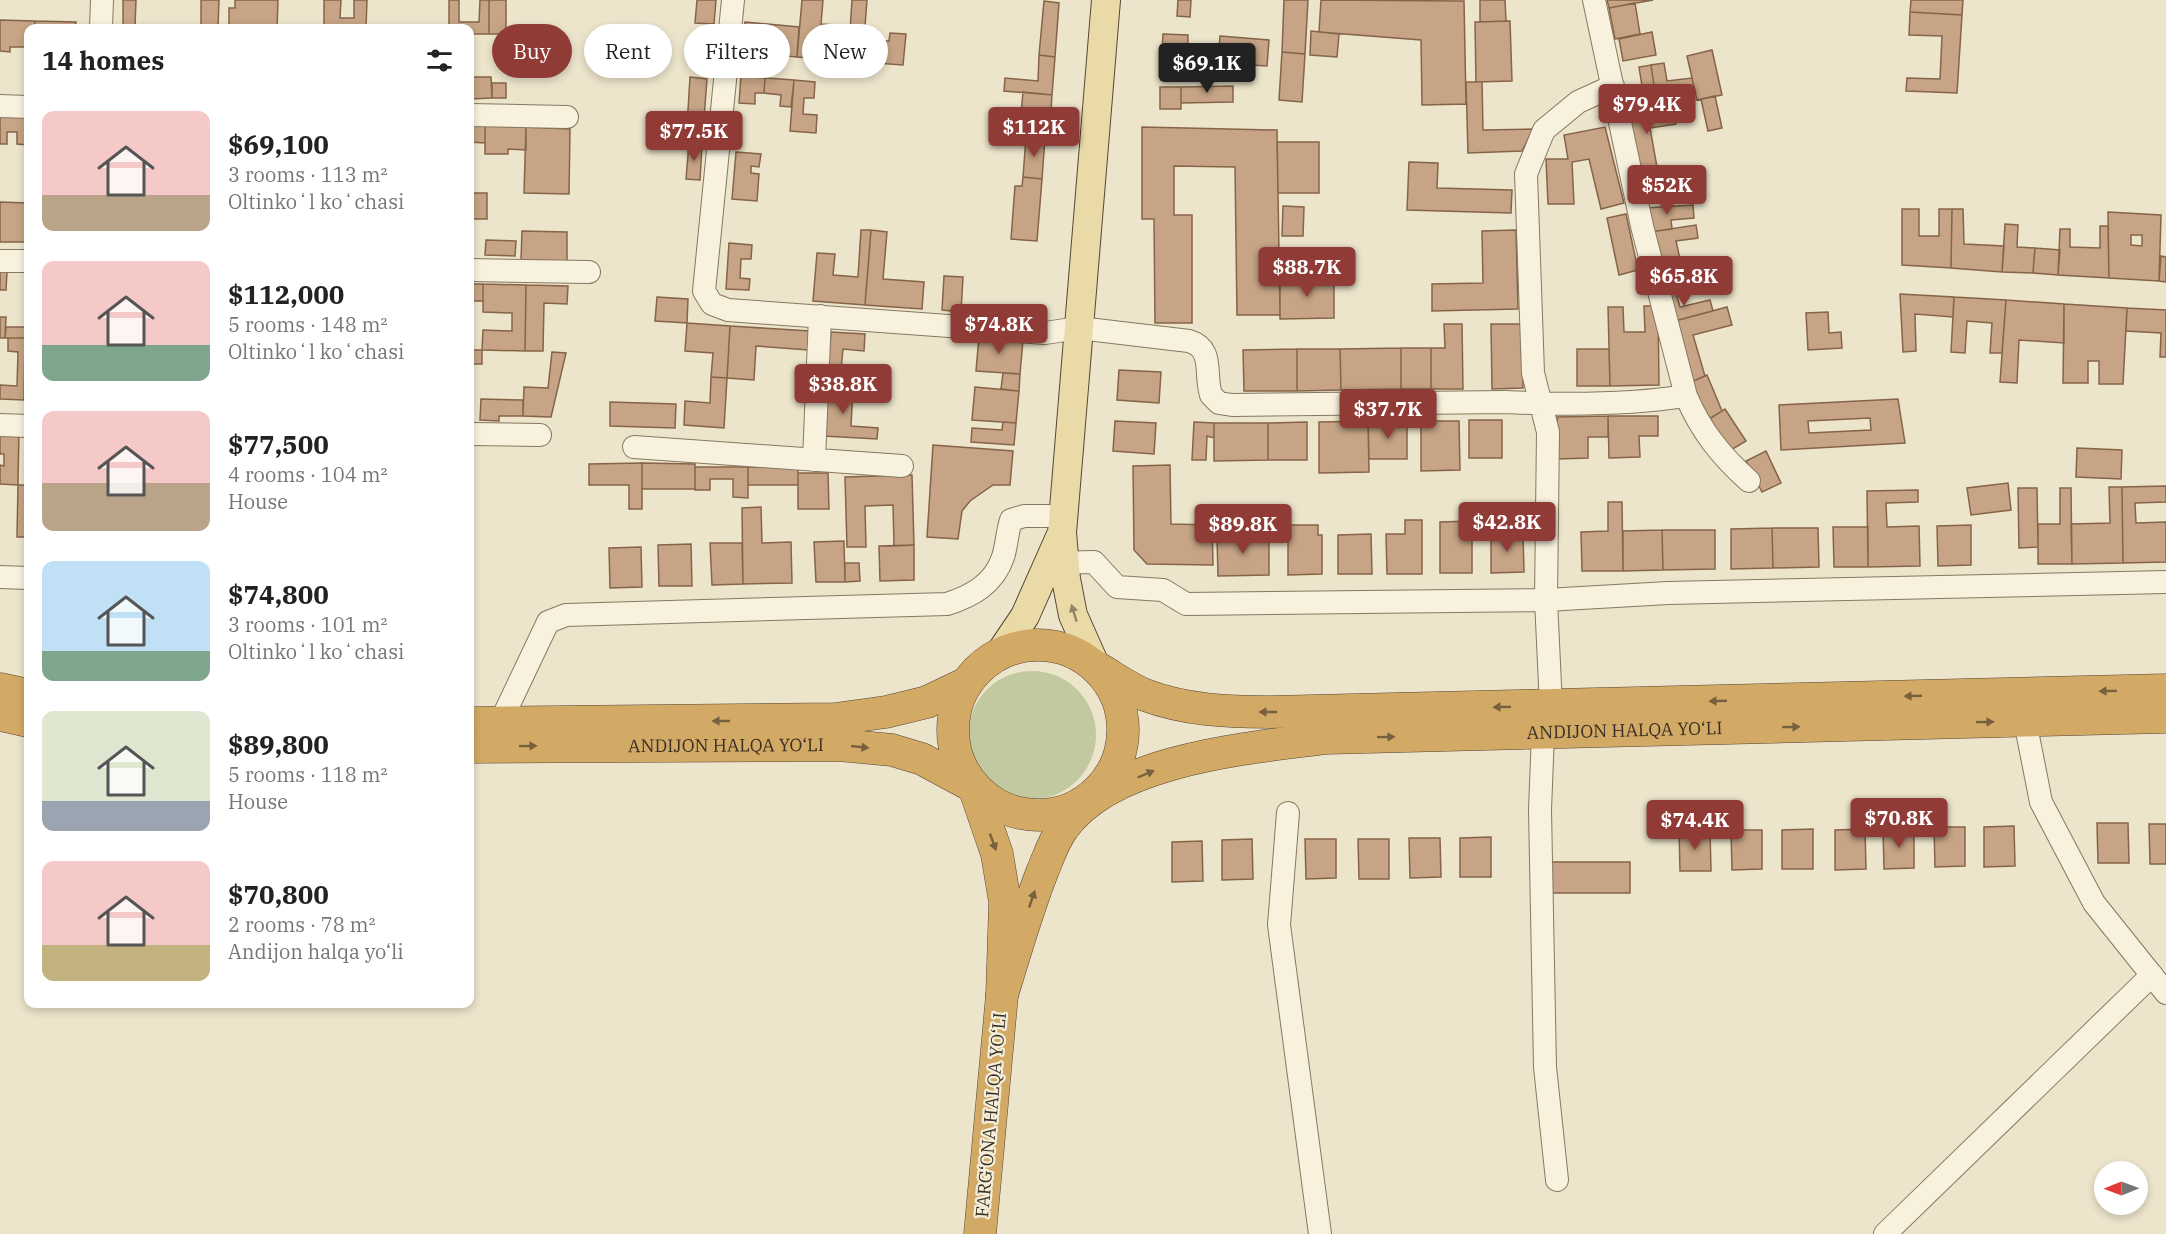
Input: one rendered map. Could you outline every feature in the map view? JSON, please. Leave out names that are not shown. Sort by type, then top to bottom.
[{"type":"highway","points":[[1025,645],[1051,645],[1075,653],[1096,668],[1114,691],[1123,719],[1122,748],[1111,775],[1092,797],[1069,810],[1044,816],[1027,815],[994,804],[974,787],[959,764],[952,736],[955,708],[967,683],[982,666],[1000,653],[1025,645]]},
{"type":"highway","name":"ANDIJON HALQA YO‘LI","points":[[1096,668],[1143,694],[1192,707],[1224,711],[1547,719],[2025,721],[2166,717]]},
{"type":"highway","name":"ANDIJON HALQA YO‘LI","points":[[485,723],[835,719],[886,712],[927,702],[967,683]]},
{"type":"highway","points":[[0,689],[24,694]]},
{"type":"highway","name":"ANDIJON HALQA YO‘LI","points":[[1092,797],[1170,764],[1221,752],[1327,738],[1547,719],[2166,690]]},
{"type":"highway","points":[[0,715],[24,720]]},
{"type":"highway","name":"ANDIJON HALQA YO‘LI","points":[[474,747],[839,745],[892,750],[922,759],[974,787]]},
{"type":"highway","name":"FARG‘ONA HALQA YO‘LI","points":[[974,787],[997,854],[1005,902],[1002,995],[980,1234]]},
{"type":"highway","name":"FARG‘ONA HALQA YO‘LI","points":[[1002,995],[1033,895],[1053,847],[1063,828],[1092,797]]},
{"type":"main road","points":[[1000,653],[1026,616],[1057,563],[1063,524],[1106,0]]},
{"type":"main road","points":[[1057,563],[1073,615],[1096,668]]},
{"type":"street","points":[[101,24],[102,0]]},
{"type":"street","points":[[733,0],[704,291],[712,304],[728,310],[1046,333],[1079,328],[1197,343],[1208,358],[1211,394],[1219,403],[1232,405],[1506,402],[1541,404],[1658,400],[1686,396]]},
{"type":"street","points":[[1594,0],[1642,226],[1686,396],[1697,422],[1723,457],[1749,481]]},
{"type":"street","points":[[1557,1180],[1545,1067],[1540,810],[1547,719],[1548,432],[1533,373],[1526,174],[1544,130],[1578,102],[1612,86]]},
{"type":"street","points":[[0,106],[24,107]]},
{"type":"street","points":[[474,115],[567,117]]},
{"type":"street","points":[[0,261],[24,261]]},
{"type":"street","points":[[474,270],[589,272]]},
{"type":"street","points":[[813,460],[820,316]]},
{"type":"street","points":[[0,425],[24,426]]},
{"type":"street","points":[[474,434],[540,435]]},
{"type":"street","points":[[634,447],[902,466]]},
{"type":"street","points":[[485,723],[548,622],[566,615],[946,604],[969,597],[988,583],[1002,558],[1011,520],[1024,516],[1063,524]]},
{"type":"street","points":[[1057,563],[1094,562],[1117,587],[1163,590],[1186,604],[1546,600],[1668,592],[2166,582]]},
{"type":"street","points":[[0,577],[24,578]]},
{"type":"street","points":[[2025,721],[2041,802],[2094,903],[2166,993]]},
{"type":"street","points":[[1288,813],[1280,925],[1320,1234]]},
{"type":"street","points":[[1885,1234],[2152,975]]},
{"type":"green space","points":[[1032,671],[1057,676],[1077,690],[1091,710],[1096,735],[1091,760],[1077,780],[1057,794],[1032,799],[1007,794],[987,780],[973,760],[968,735],[973,710],[987,690],[1007,676]]},
{"type":"building","points":[[123,0],[136,0],[135,24],[123,24]]},
{"type":"building","points":[[201,0],[219,0],[218,24],[201,24]]},
{"type":"building","points":[[235,0],[278,0],[277,24],[229,24],[229,8],[235,8]]},
{"type":"building","points":[[324,0],[341,0],[340,18],[354,18],[354,0],[367,0],[366,24],[324,24]]},
{"type":"building","points":[[449,0],[459,0],[459,22],[479,22],[480,0],[489,0],[489,34],[474,34],[474,24],[449,24]]},
{"type":"building","points":[[489,0],[506,0],[506,24],[492,24],[492,34],[489,34]]},
{"type":"building","points":[[697,0],[716,0],[714,24],[695,23]]},
{"type":"building","points":[[802,0],[823,0],[821,24],[802,24],[802,57],[797,57]]},
{"type":"building","points":[[852,0],[867,0],[865,24],[850,24]]},
{"type":"building","points":[[1178,0],[1191,0],[1190,17],[1177,16]]},
{"type":"building","points":[[1284,0],[1308,0],[1305,54],[1282,52]]},
{"type":"building","points":[[1321,0],[1464,1],[1466,104],[1422,105],[1421,40],[1319,32]]},
{"type":"building","points":[[1480,0],[1505,0],[1506,21],[1480,22]]},
{"type":"building","points":[[1607,0],[1653,0],[1609,8]]},
{"type":"building","points":[[1911,0],[1963,0],[1962,15],[1910,12]]},
{"type":"building","points":[[1044,1],[1059,3],[1055,57],[1039,55]]},
{"type":"building","points":[[1635,3],[1640,34],[1615,39],[1609,8]]},
{"type":"building","points":[[1910,12],[1962,15],[1957,93],[1906,91],[1907,78],[1940,79],[1942,36],[1909,35]]},
{"type":"building","points":[[0,20],[35,21],[35,24],[24,24],[24,47],[10,47],[10,52],[0,51]]},
{"type":"building","points":[[35,21],[76,22],[76,24],[35,24]]},
{"type":"building","points":[[1510,21],[1512,81],[1476,82],[1475,22]]},
{"type":"building","points":[[790,26],[799,27],[797,57],[790,56]]},
{"type":"building","points":[[1311,31],[1339,34],[1337,57],[1310,55]]},
{"type":"building","points":[[1652,32],[1656,55],[1623,61],[1619,39]]},
{"type":"building","points":[[890,33],[906,34],[903,65],[888,64]]},
{"type":"building","points":[[1163,34],[1188,35],[1187,69],[1161,68]]},
{"type":"building","points":[[1220,36],[1269,40],[1267,66],[1218,63]]},
{"type":"building","points":[[1712,50],[1722,95],[1697,100],[1687,56]]},
{"type":"building","points":[[1282,52],[1305,54],[1302,102],[1279,100]]},
{"type":"building","points":[[1039,55],[1055,57],[1052,95],[1004,91],[1005,78],[1038,81]]},
{"type":"building","points":[[1664,63],[1667,81],[1692,78],[1695,93],[1656,99],[1651,65]]},
{"type":"building","points":[[1651,65],[1656,99],[1624,103],[1622,89],[1642,86],[1639,67]]},
{"type":"building","points":[[474,77],[491,77],[492,98],[474,99]]},
{"type":"building","points":[[690,78],[707,79],[702,144],[686,143]]},
{"type":"building","points":[[741,78],[765,78],[764,93],[755,93],[755,104],[739,103]]},
{"type":"building","points":[[765,78],[794,80],[791,107],[780,106],[781,95],[764,93]]},
{"type":"building","points":[[794,80],[815,82],[814,98],[804,98],[803,114],[817,115],[816,133],[790,131]]},
{"type":"building","points":[[1466,82],[1482,82],[1483,130],[1533,129],[1522,151],[1468,153]]},
{"type":"building","points":[[492,83],[506,83],[506,98],[492,98]]},
{"type":"building","points":[[1233,86],[1233,102],[1181,103],[1181,87]]},
{"type":"building","points":[[1160,87],[1181,87],[1181,109],[1160,109]]},
{"type":"building","points":[[1023,92],[1052,95],[1049,138],[1019,136]]},
{"type":"building","points":[[1715,96],[1722,128],[1708,131],[1701,99]]},
{"type":"building","points":[[1674,108],[1676,124],[1650,128],[1657,167],[1636,171],[1626,114]]},
{"type":"building","points":[[0,115],[24,116],[24,145],[17,144],[17,132],[7,132],[7,144],[0,144]]},
{"type":"building","points":[[474,126],[485,126],[485,143],[474,142]]},
{"type":"building","points":[[485,126],[526,127],[526,150],[508,149],[508,154],[485,154]]},
{"type":"building","points":[[526,127],[570,129],[569,194],[524,193]]},
{"type":"building","points":[[1142,127],[1277,130],[1280,315],[1237,315],[1235,167],[1174,166],[1174,215],[1192,215],[1192,323],[1155,323],[1154,219],[1142,219]]},
{"type":"building","points":[[1605,127],[1624,203],[1601,209],[1589,159],[1572,162],[1574,204],[1548,204],[1546,159],[1568,159],[1564,135]]},
{"type":"building","points":[[1026,137],[1045,138],[1042,179],[1023,177]]},
{"type":"building","points":[[1277,142],[1319,142],[1319,193],[1278,193]]},
{"type":"building","points":[[689,143],[702,144],[700,180],[686,179]]},
{"type":"building","points":[[736,152],[761,154],[759,167],[751,166],[751,173],[759,174],[757,201],[732,199]]},
{"type":"building","points":[[1409,162],[1438,163],[1437,188],[1512,190],[1511,213],[1407,210]]},
{"type":"building","points":[[1023,177],[1042,179],[1037,241],[1011,239],[1015,186],[1022,186]]},
{"type":"building","points":[[474,193],[487,193],[487,219],[474,219]]},
{"type":"building","points":[[0,202],[24,203],[24,242],[0,242]]},
{"type":"building","points":[[1693,205],[1694,218],[1671,220],[1672,229],[1649,232],[1645,208]]},
{"type":"building","points":[[1283,206],[1304,207],[1303,236],[1282,236]]},
{"type":"building","points":[[1902,209],[1919,209],[1919,236],[1939,236],[1939,209],[1952,209],[1951,268],[1902,265]]},
{"type":"building","points":[[1952,209],[1963,209],[1964,244],[2004,246],[2002,272],[1951,268]]},
{"type":"building","points":[[2108,212],[2161,215],[2159,281],[2109,278]],"holes":[[[2131,235],[2142,235],[2142,246],[2131,245]]]},
{"type":"building","points":[[1626,214],[1638,270],[1619,275],[1607,218]]},
{"type":"building","points":[[2005,224],[2018,225],[2017,247],[2035,248],[2033,273],[2002,272]]},
{"type":"building","points":[[1696,225],[1698,238],[1676,241],[1682,268],[1659,274],[1649,232]]},
{"type":"building","points":[[2100,226],[2108,226],[2109,278],[2058,275],[2060,229],[2070,229],[2070,247],[2100,248]]},
{"type":"building","points":[[861,230],[871,230],[865,305],[813,301],[817,253],[835,254],[833,275],[858,277]]},
{"type":"building","points":[[871,230],[887,232],[883,279],[924,282],[922,309],[865,305]]},
{"type":"building","points":[[1516,230],[1518,309],[1432,311],[1432,284],[1483,283],[1482,231]]},
{"type":"building","points":[[522,231],[567,232],[567,261],[521,260]]},
{"type":"building","points":[[486,240],[516,241],[515,256],[485,255]]},
{"type":"building","points":[[729,243],[752,245],[751,259],[741,259],[740,278],[750,279],[749,290],[726,289]]},
{"type":"building","points":[[2035,248],[2060,250],[2058,275],[2033,273]]},
{"type":"building","points":[[2161,256],[2166,257],[2166,282],[2159,281]]},
{"type":"building","points":[[0,272],[7,272],[6,290],[0,290]]},
{"type":"building","points":[[944,276],[963,277],[961,312],[942,310]]},
{"type":"building","points":[[1334,278],[1334,318],[1280,319],[1280,279]]},
{"type":"building","points":[[474,284],[483,284],[483,301],[474,301]]},
{"type":"building","points":[[483,284],[526,285],[525,351],[482,350],[483,330],[512,331],[512,313],[483,312]]},
{"type":"building","points":[[526,285],[568,286],[567,304],[544,303],[543,351],[525,351]]},
{"type":"building","points":[[1674,286],[1680,307],[1710,300],[1713,311],[1671,322],[1662,290]]},
{"type":"building","points":[[1900,294],[1954,297],[1953,317],[1915,314],[1916,351],[1903,352]]},
{"type":"building","points":[[657,297],[688,299],[687,323],[655,321]]},
{"type":"building","points":[[1954,297],[2006,300],[2002,353],[1990,353],[1992,323],[1967,321],[1965,353],[1951,352]]},
{"type":"building","points":[[2006,300],[2064,304],[2064,343],[2019,340],[2017,383],[2000,382]]},
{"type":"building","points":[[2064,304],[2127,308],[2123,384],[2099,384],[2099,361],[2088,361],[2088,383],[2063,383]]},
{"type":"building","points":[[1644,306],[1658,306],[1659,385],[1610,386],[1608,307],[1623,307],[1624,332],[1645,332]]},
{"type":"building","points":[[1727,307],[1732,325],[1693,335],[1705,376],[1689,383],[1671,322]]},
{"type":"building","points":[[2127,308],[2166,310],[2166,357],[2160,357],[2161,333],[2126,331]]},
{"type":"building","points":[[1828,312],[1829,333],[1841,332],[1842,348],[1808,350],[1806,313]]},
{"type":"building","points":[[0,317],[6,317],[5,338],[0,338]]},
{"type":"building","points":[[687,323],[730,326],[727,378],[711,377],[713,353],[685,351]]},
{"type":"building","points":[[1444,324],[1462,324],[1463,389],[1431,389],[1431,348],[1445,348]]},
{"type":"building","points":[[1491,324],[1522,324],[1523,388],[1492,389]]},
{"type":"building","points":[[730,326],[810,331],[808,350],[756,346],[754,380],[727,378]]},
{"type":"building","points":[[6,327],[24,327],[24,338],[5,338]]},
{"type":"building","points":[[831,332],[865,334],[864,351],[843,349],[841,370],[864,371],[863,387],[827,385]]},
{"type":"building","points":[[979,336],[1023,340],[1020,374],[976,371]]},
{"type":"building","points":[[8,338],[24,338],[24,400],[0,399],[0,385],[17,386],[18,352],[8,351]]},
{"type":"building","points":[[1401,348],[1401,389],[1341,390],[1340,349]]},
{"type":"building","points":[[1401,348],[1431,348],[1431,389],[1401,389]]},
{"type":"building","points":[[1297,349],[1297,391],[1244,391],[1243,350]]},
{"type":"building","points":[[1297,349],[1340,349],[1341,390],[1297,391]]},
{"type":"building","points":[[1577,349],[1609,349],[1610,386],[1577,386]]},
{"type":"building","points":[[474,350],[482,350],[482,364],[474,364]]},
{"type":"building","points":[[552,352],[566,353],[551,417],[523,416],[524,387],[548,388]]},
{"type":"building","points":[[1119,370],[1161,372],[1159,403],[1117,400]]},
{"type":"building","points":[[1003,373],[1020,374],[1019,391],[1001,389]]},
{"type":"building","points":[[1707,375],[1722,411],[1706,421],[1689,383]]},
{"type":"building","points":[[711,377],[727,378],[724,428],[684,425],[685,401],[710,403]]},
{"type":"building","points":[[827,385],[853,387],[851,426],[878,428],[877,439],[824,436]]},
{"type":"building","points":[[975,387],[1019,391],[1016,423],[972,420]]},
{"type":"building","points":[[481,399],[523,400],[523,416],[499,416],[499,421],[480,420]]},
{"type":"building","points":[[1898,399],[1905,443],[1781,450],[1779,405]],"holes":[[[1870,418],[1871,430],[1809,433],[1808,421]]]},
{"type":"building","points":[[610,402],[676,404],[675,428],[610,426]]},
{"type":"building","points":[[1725,409],[1746,441],[1726,453],[1706,421]]},
{"type":"building","points":[[1608,416],[1658,416],[1658,436],[1639,436],[1640,457],[1609,458]]},
{"type":"building","points":[[1608,416],[1608,437],[1588,437],[1588,458],[1558,459],[1557,417]]},
{"type":"building","points":[[1469,420],[1502,420],[1502,458],[1469,458]]},
{"type":"building","points":[[1115,421],[1156,423],[1154,454],[1113,451]]},
{"type":"building","points":[[1368,421],[1369,472],[1319,473],[1319,422]]},
{"type":"building","points":[[1368,421],[1407,421],[1407,459],[1369,459]]},
{"type":"building","points":[[1421,421],[1459,421],[1460,470],[1421,471]]},
{"type":"building","points":[[1003,422],[1016,423],[1014,445],[971,442],[972,428],[1002,430]]},
{"type":"building","points":[[1194,422],[1214,423],[1214,438],[1207,436],[1206,460],[1192,460]]},
{"type":"building","points":[[1307,422],[1307,460],[1268,460],[1268,423]]},
{"type":"building","points":[[1214,423],[1268,423],[1268,460],[1214,461]]},
{"type":"building","points":[[0,430],[19,430],[18,485],[0,484],[0,465],[4,466],[4,454],[0,454]]},
{"type":"building","points":[[933,445],[1013,451],[1010,485],[993,485],[970,501],[962,511],[958,539],[927,537]]},
{"type":"building","points":[[2077,448],[2122,450],[2121,479],[2076,477]]},
{"type":"building","points":[[1766,451],[1781,483],[1762,492],[1746,461]]},
{"type":"building","points":[[642,463],[695,464],[695,489],[642,489]]},
{"type":"building","points":[[642,463],[642,509],[629,509],[629,485],[589,485],[589,464]]},
{"type":"building","points":[[1170,465],[1171,524],[1212,525],[1213,565],[1147,564],[1134,550],[1133,466]]},
{"type":"building","points":[[695,467],[748,467],[748,498],[733,497],[733,479],[710,479],[710,490],[695,490]]},
{"type":"building","points":[[748,467],[798,467],[798,485],[748,485]]},
{"type":"building","points":[[798,473],[828,473],[829,509],[798,509]]},
{"type":"building","points":[[912,475],[914,545],[894,546],[893,505],[865,506],[866,547],[847,547],[845,477]]},
{"type":"building","points":[[2008,483],[2011,510],[1971,515],[1967,488]]},
{"type":"building","points":[[18,485],[24,485],[24,537],[17,537]]},
{"type":"building","points":[[2166,486],[2166,502],[2135,503],[2136,523],[2166,522],[2166,562],[2123,563],[2122,487]]},
{"type":"building","points":[[2109,487],[2122,487],[2123,563],[2072,564],[2071,524],[2110,523]]},
{"type":"building","points":[[2018,488],[2037,488],[2038,547],[2019,548]]},
{"type":"building","points":[[2060,488],[2071,488],[2072,564],[2038,564],[2038,524],[2060,524]]},
{"type":"building","points":[[1918,490],[1918,502],[1886,503],[1887,527],[1919,526],[1920,566],[1868,567],[1867,491]]},
{"type":"building","points":[[1608,502],[1622,502],[1623,571],[1582,571],[1581,532],[1608,531]]},
{"type":"building","points":[[761,507],[762,543],[791,542],[792,583],[743,584],[742,508]]},
{"type":"building","points":[[1405,520],[1422,520],[1422,574],[1387,574],[1386,534],[1405,534]]},
{"type":"building","points":[[1472,521],[1472,573],[1440,573],[1440,522]]},
{"type":"building","points":[[1288,525],[1318,525],[1318,535],[1322,535],[1322,574],[1288,575]]},
{"type":"building","points":[[1971,525],[1971,565],[1938,566],[1937,526]]},
{"type":"building","points":[[1833,527],[1868,527],[1868,567],[1834,567]]},
{"type":"building","points":[[1772,528],[1773,568],[1731,569],[1731,529]]},
{"type":"building","points":[[1772,528],[1818,528],[1819,567],[1773,568]]},
{"type":"building","points":[[1662,530],[1663,570],[1623,571],[1623,531]]},
{"type":"building","points":[[1662,530],[1715,530],[1715,569],[1663,570]]},
{"type":"building","points":[[1491,533],[1523,533],[1524,572],[1491,573]]},
{"type":"building","points":[[1371,534],[1372,574],[1338,574],[1338,535]]},
{"type":"building","points":[[1269,535],[1269,575],[1218,576],[1217,536]]},
{"type":"building","points":[[844,541],[845,582],[816,582],[814,542]]},
{"type":"building","points":[[710,543],[742,543],[743,584],[712,585]]},
{"type":"building","points":[[691,544],[692,586],[659,586],[658,545]]},
{"type":"building","points":[[914,545],[914,580],[880,581],[879,546]]},
{"type":"building","points":[[641,547],[642,587],[610,588],[609,548]]},
{"type":"building","points":[[845,563],[859,563],[860,581],[845,582]]},
{"type":"building","points":[[2097,823],[2128,823],[2129,863],[2098,863]]},
{"type":"building","points":[[2149,824],[2166,824],[2166,864],[2150,864]]},
{"type":"building","points":[[2014,826],[2015,866],[1984,867],[1984,827]]},
{"type":"building","points":[[1934,827],[1965,827],[1965,866],[1935,867]]},
{"type":"building","points":[[1813,829],[1813,869],[1782,869],[1782,830]]},
{"type":"building","points":[[1865,829],[1866,869],[1835,870],[1835,830]]},
{"type":"building","points":[[1883,829],[1914,829],[1914,868],[1884,869]]},
{"type":"building","points":[[1731,830],[1762,830],[1762,869],[1732,870]]},
{"type":"building","points":[[1679,831],[1710,831],[1711,871],[1680,871]]},
{"type":"building","points":[[1491,837],[1491,877],[1460,877],[1460,838]]},
{"type":"building","points":[[1409,838],[1440,838],[1441,877],[1410,878]]},
{"type":"building","points":[[1252,839],[1253,879],[1222,880],[1222,840]]},
{"type":"building","points":[[1305,839],[1336,839],[1336,878],[1306,879]]},
{"type":"building","points":[[1358,839],[1389,839],[1389,879],[1359,879]]},
{"type":"building","points":[[1202,841],[1203,881],[1172,882],[1172,842]]},
{"type":"building","points":[[1552,862],[1630,862],[1630,893],[1552,893]]}]
